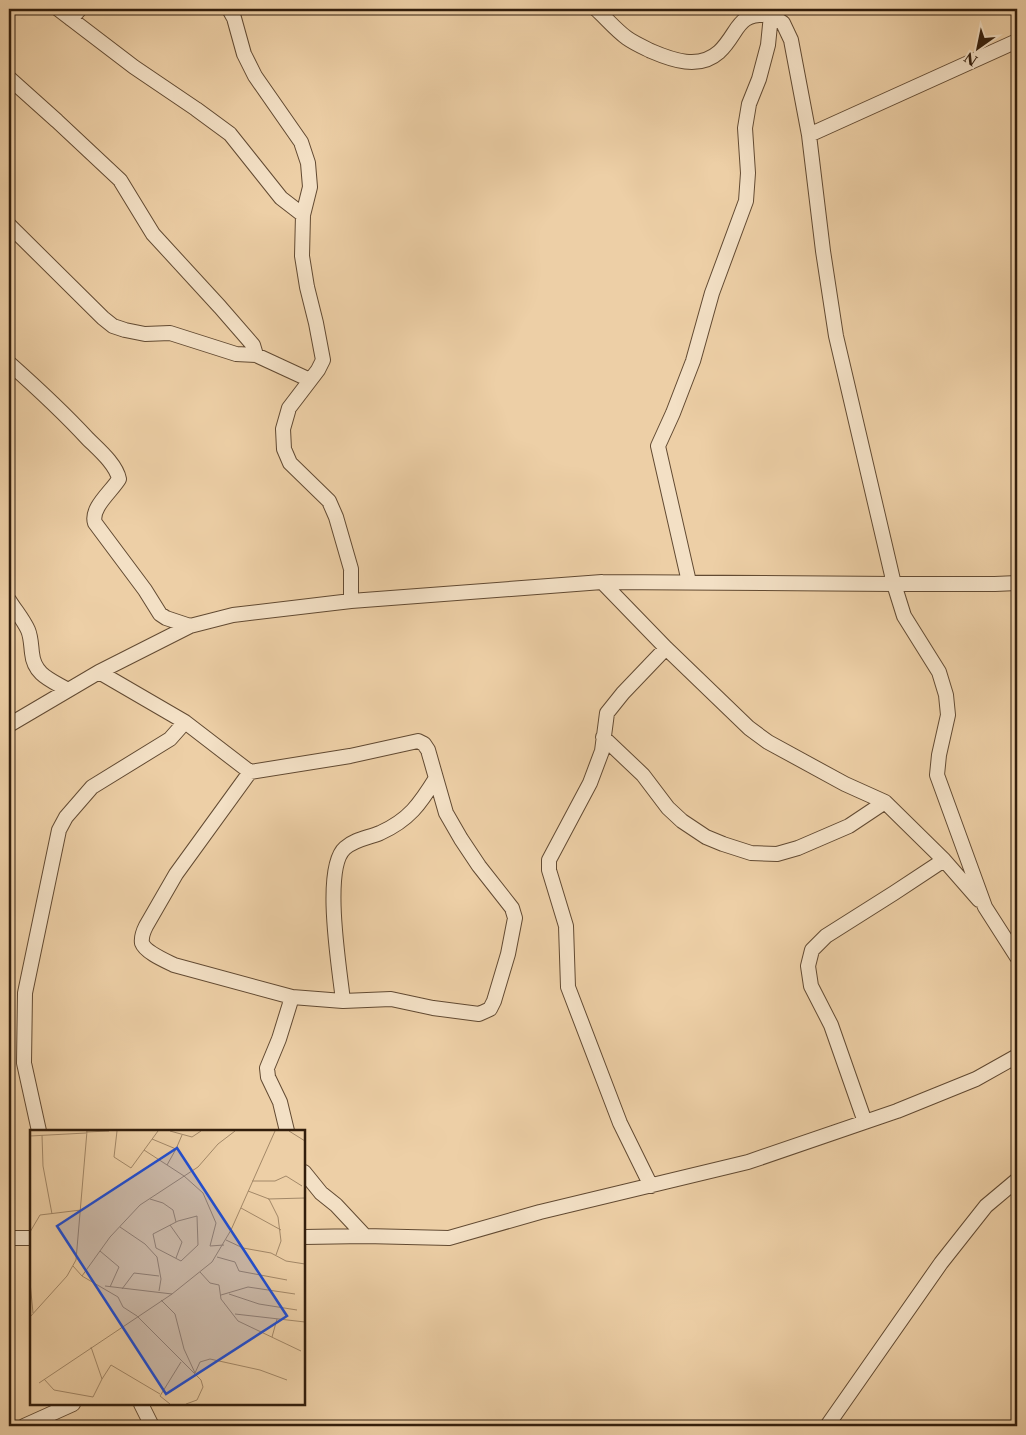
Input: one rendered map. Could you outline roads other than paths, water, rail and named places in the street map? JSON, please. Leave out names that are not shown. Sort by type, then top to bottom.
[{"type":"street","points":[[58,9],[76,14],[134,67],[230,134],[281,198],[303,215]]},
{"type":"street","points":[[229,9],[234,18],[244,54],[255,76],[301,142],[308,163],[310,187],[303,215],[302,256],[323,360],[318,370],[289,408],[283,429],[284,449],[290,463],[329,501],[336,517],[351,569],[351,601]]},
{"type":"street","points":[[596,9],[627,38],[666,58],[684,62],[694,62],[714,56],[721,50],[740,23],[752,15],[771,12]]},
{"type":"street","points":[[771,12],[783,23],[791,40],[809,135],[836,336],[894,584],[904,616],[939,672],[946,695],[948,715],[939,755],[937,775],[985,907]]},
{"type":"street","points":[[690,582],[658,446],[693,361],[712,293],[746,200],[748,173],[745,128],[749,104],[759,79],[768,45],[771,12]]},
{"type":"street","points":[[809,135],[1017,42]]},
{"type":"street","points":[[9,78],[120,180],[153,234],[253,345],[256,355]]},
{"type":"street","points":[[9,225],[113,326],[145,334],[170,333],[236,354],[256,355],[310,380]]},
{"type":"street","points":[[9,363],[54,403],[106,457],[119,479],[94,514],[95,523],[145,590],[160,614],[190,626]]},
{"type":"street","points":[[602,582],[666,648],[749,728],[768,742],[845,784],[885,802],[944,860],[985,907],[1017,957]]},
{"type":"street","points":[[9,725],[99,672],[190,626],[233,614],[351,601],[602,582],[1017,583]]},
{"type":"street","points":[[9,600],[28,628],[33,662],[36,669],[40,674],[68,690]]},
{"type":"street","points":[[651,1186],[620,1123],[568,987],[566,926],[549,870],[549,860],[590,783],[602,751],[607,713],[623,692],[666,648]]},
{"type":"street","points":[[99,672],[185,722],[250,772]]},
{"type":"street","points":[[39,1130],[24,1063],[25,993],[59,830],[66,817],[92,787],[170,739],[185,722]]},
{"type":"street","points":[[603,737],[643,775],[668,808],[682,821],[706,837],[751,853],[777,854],[798,848],[850,826],[885,802]]},
{"type":"street","points":[[418,741],[424,744],[428,750],[446,813],[460,839],[512,908],[515,918],[508,954],[490,1009],[479,1014],[433,1008],[391,999],[343,1001],[292,997],[174,964],[160,958],[144,947],[142,935],[176,874],[250,772],[350,756],[418,741]]},
{"type":"street","points":[[343,1001],[333,898],[339,856],[346,847],[359,839],[378,833],[406,819],[436,778]]},
{"type":"street","points":[[864,1122],[831,1025],[811,986],[808,966],[812,950],[826,936],[944,860]]},
{"type":"street","points":[[287,1130],[280,1102],[268,1077],[267,1068],[279,1039],[292,997]]},
{"type":"street","points":[[305,1237],[448,1238],[540,1212],[748,1162],[897,1111],[976,1079],[1017,1056]]},
{"type":"street","points":[[305,1173],[321,1193],[365,1236]]},
{"type":"street","points":[[827,1426],[940,1263],[986,1206],[1017,1180]]},
{"type":"street","points":[[9,1238],[30,1238]]},
{"type":"street","points":[[24,1426],[71,1405]]},
{"type":"street","points":[[142,1405],[152,1426]]}]
